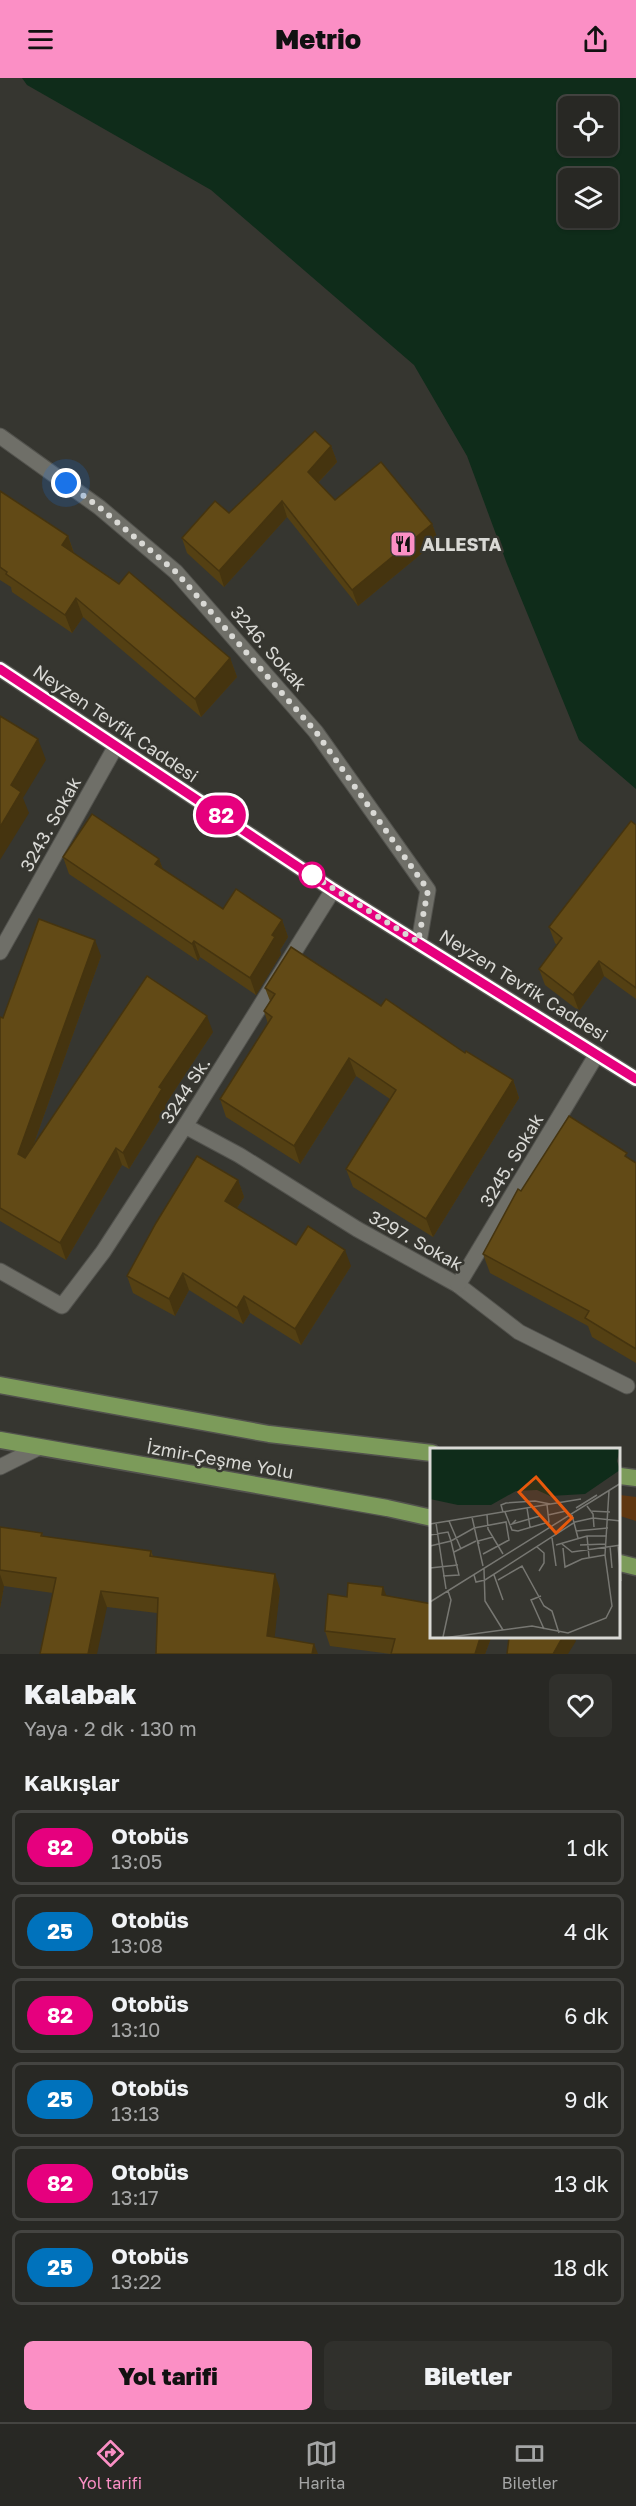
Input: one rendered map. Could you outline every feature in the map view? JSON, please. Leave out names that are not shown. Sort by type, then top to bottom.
[{"type":"highway","name":"İzmir-Çeşme Yolu","points":[[0,1385],[269,1434],[430,1453]]},
{"type":"highway","name":"İzmir-Çeşme Yolu","points":[[0,1440],[376,1506],[430,1518]]},
{"type":"highway","points":[[621,1476],[636,1478]]},
{"type":"highway","points":[[621,1563],[636,1567]]},
{"type":"street","name":"3246. Sokak","points":[[0,436],[99,507],[176,572],[316,732],[428,890],[418,942]]},
{"type":"street","name":"Neyzen Tevfik Caddesi","points":[[0,669],[333,890],[636,1079]]},
{"type":"street","name":"3243. Sokak","points":[[0,952],[116,746]]},
{"type":"street","name":"3244 Sk.","points":[[0,1271],[62,1306],[103,1252],[333,890]]},
{"type":"street","name":"3245. Sokak","points":[[458,1285],[597,1054]]},
{"type":"street","name":"3297. Sokak","points":[[185,1126],[239,1155],[357,1229],[458,1285],[519,1332],[627,1386]]},
{"type":"street","points":[[0,1467],[40,1447]]},
{"type":"shaded area","points":[[22,78],[636,78],[636,789],[579,740],[507,564],[467,456],[414,365],[211,190],[27,85]]},
{"type":"shaded area","points":[[621,1495],[636,1497],[636,1521],[621,1516]]},
{"type":"building","points":[[315,431],[331,446],[308,472],[335,500],[381,462],[432,524],[352,590],[282,501],[219,571],[182,538],[215,501],[229,513]]},
{"type":"building","points":[[0,491],[68,536],[62,545],[119,584],[129,572],[230,658],[195,699],[76,598],[65,615],[6,574],[7,572],[0,567]]},
{"type":"building","points":[[0,716],[38,739],[11,785],[21,792],[0,827]]},
{"type":"building","points":[[92,814],[159,859],[155,864],[223,909],[236,889],[282,920],[272,935],[275,937],[250,978],[194,941],[192,944],[63,857]]},
{"type":"building","points":[[631,821],[636,825],[636,988],[599,961],[573,995],[539,969],[562,938],[549,927]]},
{"type":"building","points":[[39,919],[95,940],[18,1154],[25,1158],[147,976],[207,1016],[159,1087],[162,1089],[123,1153],[116,1148],[60,1243],[0,1208],[0,1017],[3,1018]]},
{"type":"building","points":[[291,947],[381,1006],[386,999],[465,1053],[466,1051],[513,1080],[426,1219],[346,1169],[396,1090],[349,1058],[294,1146],[220,1099],[272,1017],[264,1011],[275,994],[265,988]]},
{"type":"building","points":[[569,1116],[627,1153],[625,1156],[636,1163],[636,1349],[585,1318],[589,1311],[483,1254],[518,1189],[521,1191]]},
{"type":"building","points":[[197,1156],[238,1180],[225,1201],[296,1245],[308,1226],[345,1250],[295,1329],[244,1296],[237,1308],[183,1273],[169,1299],[127,1276]]},
{"type":"building","points":[[0,1527],[42,1533],[41,1536],[151,1551],[150,1556],[275,1574],[267,1636],[314,1644],[312,1654],[156,1654],[158,1598],[101,1591],[88,1654],[40,1654],[56,1578],[0,1570]]},
{"type":"building","points":[[348,1583],[383,1587],[382,1595],[430,1604],[430,1639],[480,1639],[475,1654],[391,1654],[395,1639],[325,1631],[328,1594],[347,1597]]},
{"type":"building","points":[[509,1639],[561,1639],[553,1654],[507,1654]]},
{"type":"bus line","name":"82","points":[[0,669],[333,890],[636,1079]]},
{"type":"place","name":"ALLESTA","points":[[403,544]]},
{"type":"route","points":[[66,483],[99,507],[176,572],[316,732],[428,890],[418,942],[312,875]]}]
